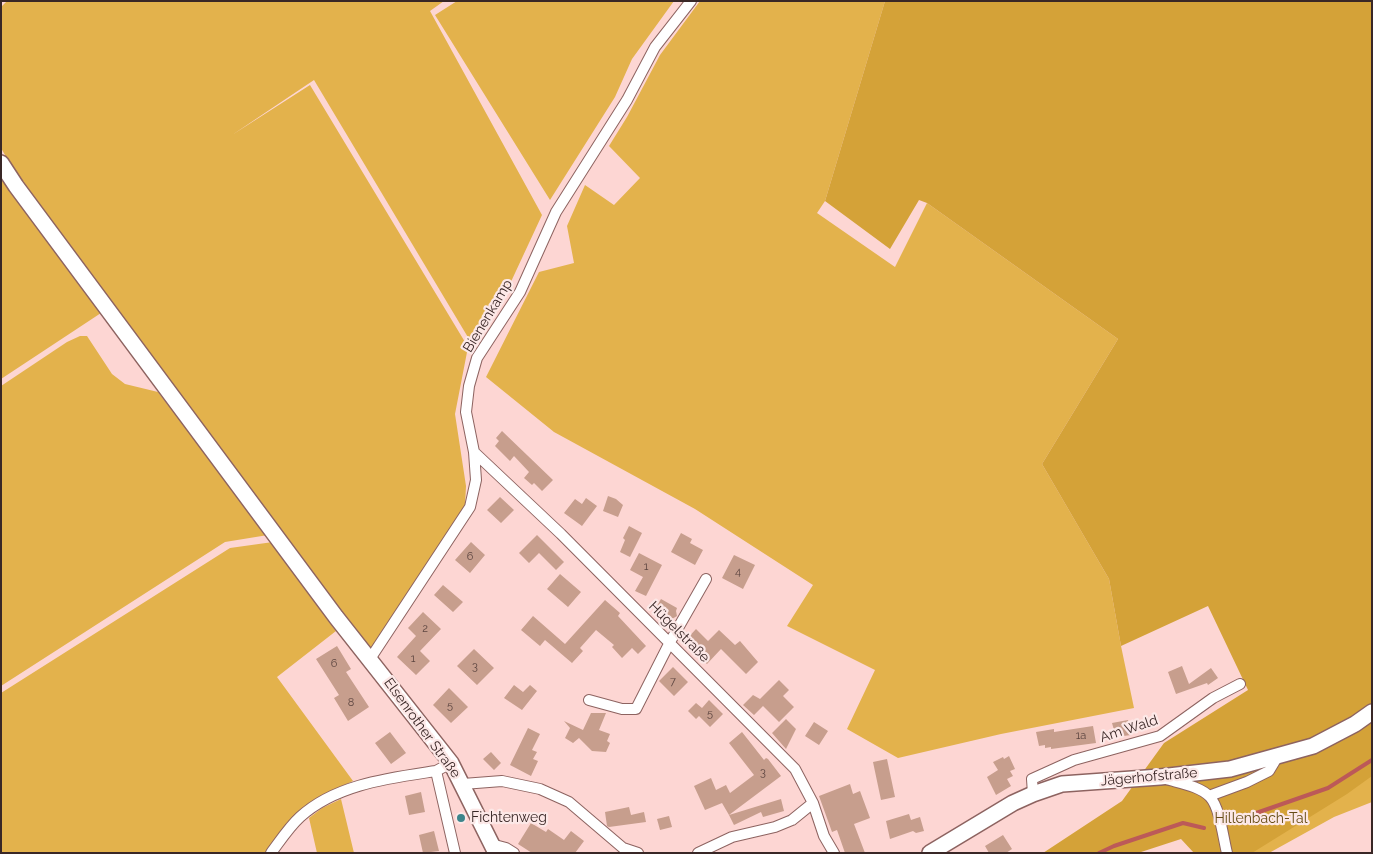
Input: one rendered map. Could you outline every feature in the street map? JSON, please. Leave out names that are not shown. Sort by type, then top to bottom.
[{"type":"street","name":"Bienenkamp","points":[[370,659],[470,507],[476,480],[474,452],[466,412],[469,386],[477,358],[520,292],[556,212],[627,100],[655,47],[691,1]]},
{"type":"street","name":"Elsenrother Straße","points":[[1,163],[16,186],[308,580],[450,764],[463,784],[494,848]]},
{"type":"street","name":"Hügelstraße","points":[[474,452],[561,534],[795,769],[813,803],[824,836],[834,853]]},
{"type":"street","points":[[589,700],[622,710],[636,709],[670,642],[706,579]]},
{"type":"street","name":"Am Wald","points":[[1033,794],[1032,779],[1074,760],[1160,736],[1213,698],[1240,684]]},
{"type":"street","name":"Jägerhofstraße","points":[[930,853],[1013,804],[1033,794],[1062,784],[1160,777],[1230,769],[1313,746],[1355,724],[1372,712]]},
{"type":"street","points":[[1209,796],[1247,782],[1269,771],[1278,756]]},
{"type":"street","points":[[271,853],[299,817],[336,794],[386,778],[436,771],[450,764]]},
{"type":"street","points":[[436,771],[455,853]]},
{"type":"street","points":[[1160,777],[1200,790],[1209,796],[1218,815],[1227,853]]},
{"type":"street","points":[[463,784],[502,781],[540,789],[569,802],[622,848],[638,853]]},
{"type":"street","points":[[698,853],[732,837],[776,827],[792,820],[813,803]]},
{"type":"street","points":[[494,848],[506,848],[514,853]]},
{"type":"shaded area","points":[[7,1],[444,1],[430,11],[542,215],[509,286],[472,344],[314,80],[232,135],[310,85],[468,347],[455,414],[466,486],[465,506],[369,656],[9,162],[1,148],[1,7]]},
{"type":"shaded area","points":[[457,1],[674,1],[632,59],[615,97],[550,200],[435,15]]},
{"type":"shaded area","points":[[700,1],[885,1],[825,201],[817,213],[895,267],[927,203],[1118,339],[1042,464],[1109,579],[1134,708],[1001,734],[898,758],[847,729],[875,670],[787,626],[813,585],[695,509],[554,432],[486,377],[539,272],[574,263],[567,226],[585,185],[614,205],[640,178],[609,146],[627,117],[660,55]]},
{"type":"shaded area","points":[[1,177],[101,313],[1,379]]},
{"type":"shaded area","points":[[80,336],[87,336],[112,374],[125,384],[158,392],[268,535],[225,542],[1,686],[1,386],[67,342]]},
{"type":"shaded area","points":[[273,542],[336,631],[277,677],[353,781],[323,795],[287,823],[266,853],[1,853],[1,693],[230,548]]},
{"type":"shaded area","points":[[1372,734],[1372,802],[1334,817],[1269,853],[1232,853]]},
{"type":"shaded area","points":[[341,799],[354,853],[317,853],[309,818],[322,808]]},
{"type":"green space","name":"Hillenbach-Tal","points":[[885,1],[1372,1],[1372,776],[1347,794],[1252,853],[1194,853],[1181,839],[1138,853],[1043,853],[1122,801],[1164,743],[1248,690],[1208,606],[1121,646],[1109,579],[1042,464],[1118,339],[927,203],[919,200],[890,249],[825,201]]},
{"type":"building","points":[[502,431],[553,480],[542,491],[534,483],[532,485],[524,478],[529,472],[514,456],[510,461],[495,446],[499,441],[496,438]]},
{"type":"building","points":[[608,496],[616,499],[623,505],[618,517],[603,511]]},
{"type":"building","points":[[500,497],[514,510],[501,523],[487,510]]},
{"type":"building","points":[[586,498],[597,506],[582,526],[564,513],[575,499],[582,504]]},
{"type":"building","points":[[629,526],[642,533],[630,557],[620,552],[625,540],[623,538]]},
{"type":"building","points":[[681,533],[692,539],[690,543],[703,550],[695,565],[671,552]]},
{"type":"building","points":[[537,535],[564,562],[556,570],[539,553],[529,563],[519,553]]},
{"type":"building","points":[[471,542],[485,555],[470,573],[455,560]]},
{"type":"building","points":[[639,553],[662,565],[646,596],[635,591],[643,577],[630,570]]},
{"type":"building","points":[[734,555],[755,565],[743,589],[722,578]]},
{"type":"building","points":[[560,574],[581,592],[568,607],[547,589]]},
{"type":"building","points":[[443,585],[463,602],[453,612],[434,595]]},
{"type":"building","points":[[661,599],[677,608],[677,616],[670,622],[653,613]]},
{"type":"building","points":[[605,600],[620,613],[618,616],[646,646],[638,654],[632,648],[622,658],[612,647],[614,645],[596,630],[580,648],[583,651],[572,663],[545,640],[540,646],[521,630],[533,616],[565,644]]},
{"type":"building","points":[[423,612],[441,629],[420,651],[430,661],[416,675],[397,657],[416,636],[408,628]]},
{"type":"building","points":[[696,629],[708,641],[719,630],[735,645],[740,641],[758,662],[746,674],[721,649],[707,664],[684,642]]},
{"type":"building","points":[[337,646],[351,669],[346,672],[369,707],[348,721],[334,698],[339,695],[316,659]]},
{"type":"building","points":[[474,649],[494,668],[477,685],[457,666]]},
{"type":"building","points":[[1182,666],[1189,684],[1211,668],[1218,678],[1208,685],[1207,683],[1176,694],[1168,672]]},
{"type":"building","points":[[673,667],[688,682],[674,696],[659,681]]},
{"type":"building","points":[[779,680],[789,690],[783,696],[794,707],[779,722],[763,706],[754,715],[743,705],[753,695],[760,699]]},
{"type":"building","points":[[514,685],[523,692],[530,685],[537,691],[522,710],[504,698]]},
{"type":"building","points":[[449,688],[468,707],[451,723],[433,705]]},
{"type":"building","points":[[709,700],[723,714],[710,727],[699,716],[696,719],[688,711],[696,703],[702,708]]},
{"type":"building","points":[[591,713],[606,713],[599,730],[610,734],[607,741],[610,743],[606,752],[592,751],[579,738],[573,743],[565,738],[570,728],[564,721],[583,730]]},
{"type":"building","points":[[786,719],[796,729],[786,749],[772,733]]},
{"type":"building","points":[[1128,720],[1131,735],[1116,737],[1112,723]]},
{"type":"building","points":[[814,722],[828,731],[819,745],[805,736]]},
{"type":"building","points":[[1093,726],[1096,743],[1051,749],[1051,747],[1045,748],[1045,745],[1039,746],[1036,732],[1054,729],[1054,732]]},
{"type":"building","points":[[528,728],[540,734],[532,750],[537,752],[533,759],[538,761],[531,776],[510,765]]},
{"type":"building","points":[[390,732],[406,753],[391,764],[375,743]]},
{"type":"building","points":[[742,732],[764,760],[768,759],[781,776],[729,815],[722,803],[705,810],[694,786],[711,778],[716,790],[726,785],[730,793],[754,775],[729,743]]},
{"type":"building","points":[[491,752],[501,763],[494,770],[483,759]]},
{"type":"building","points":[[1009,756],[1015,769],[1010,771],[1013,776],[1007,779],[1011,786],[996,795],[987,777],[998,770],[993,762]]},
{"type":"building","points":[[887,759],[895,797],[881,800],[873,762]]},
{"type":"building","points":[[850,784],[853,794],[860,791],[870,818],[854,824],[865,853],[845,853],[837,830],[832,832],[819,796]]},
{"type":"building","points":[[421,792],[425,812],[409,815],[405,796]]},
{"type":"building","points":[[781,799],[784,811],[763,817],[761,812],[734,825],[729,815]]},
{"type":"building","points":[[629,807],[631,815],[644,812],[646,822],[607,826],[605,812]]},
{"type":"building","points":[[909,814],[911,820],[920,817],[924,831],[916,833],[913,831],[890,839],[886,821]]},
{"type":"building","points":[[669,816],[672,827],[660,830],[657,819]]},
{"type":"building","points":[[531,823],[546,832],[548,829],[564,840],[571,831],[584,841],[575,853],[532,853],[518,844]]},
{"type":"building","points":[[434,831],[439,851],[423,853],[419,835]]},
{"type":"building","points":[[1003,835],[1012,849],[1006,853],[989,853],[985,846]]},
{"type":"waterway","points":[[1239,819],[1328,788],[1372,760]]},
{"type":"waterway","points":[[1099,853],[1114,846],[1183,823],[1204,828]]},
{"type":"place","name":"Fichtenweg","points":[[461,818]]}]
